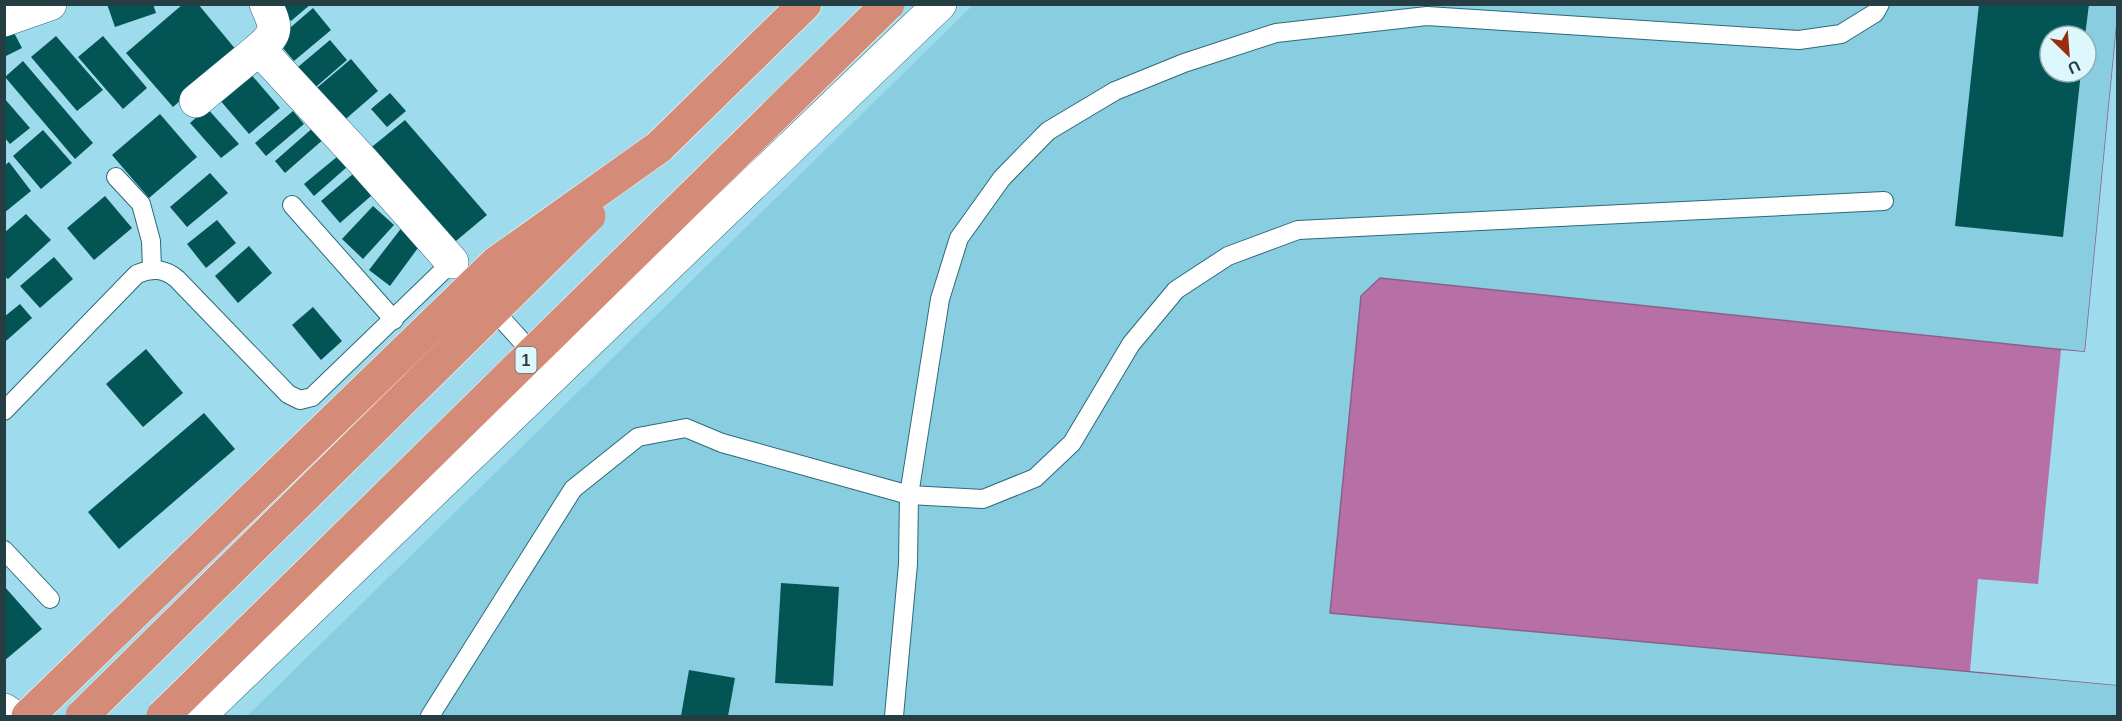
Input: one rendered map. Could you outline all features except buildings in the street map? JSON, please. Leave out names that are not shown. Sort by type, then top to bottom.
[{"type":"highway","points":[[82,717],[806,4]]},
{"type":"highway","name":"1","points":[[164,717],[888,4]]},
{"type":"highway","points":[[28,717],[496,263],[659,147]]},
{"type":"street","points":[[4,20],[50,4]]},
{"type":"street","points":[[196,102],[272,38],[275,32],[274,23],[266,4]]},
{"type":"street","points":[[199,717],[940,4]]},
{"type":"street","points":[[259,49],[452,262]]},
{"type":"street","points":[[4,710],[13,717]]},
{"type":"lane","points":[[894,717],[908,564],[909,495],[940,299],[959,238],[1002,178],[1048,131],[1115,91],[1184,63],[1276,33],[1427,16],[1799,40],[1841,34],[1875,13],[1880,4]]},
{"type":"lane","points":[[116,177],[141,204],[150,241],[152,269]]},
{"type":"lane","points":[[430,717],[573,489],[638,437],[686,428],[722,443],[909,495],[983,499],[1035,478],[1072,443],[1131,344],[1176,290],[1228,256],[1298,230],[1884,201]]},
{"type":"lane","points":[[292,205],[394,320]]},
{"type":"lane","points":[[4,411],[137,274],[152,269],[168,271],[288,394],[300,400],[312,398],[452,262],[553,376]]},
{"type":"lane","points":[[4,550],[50,599]]},
{"type":"shaded area","points":[[973,5],[2117,5],[2085,353],[1913,333],[2117,685],[2117,716],[247,716]]},
{"type":"shaded area","points":[[2117,23],[2117,685],[1330,613],[1361,296],[1380,278],[2085,352]]},
{"type":"pier","points":[[2117,23],[2117,685],[1970,671],[1978,579],[2038,584],[2061,350],[2085,352]]}]
